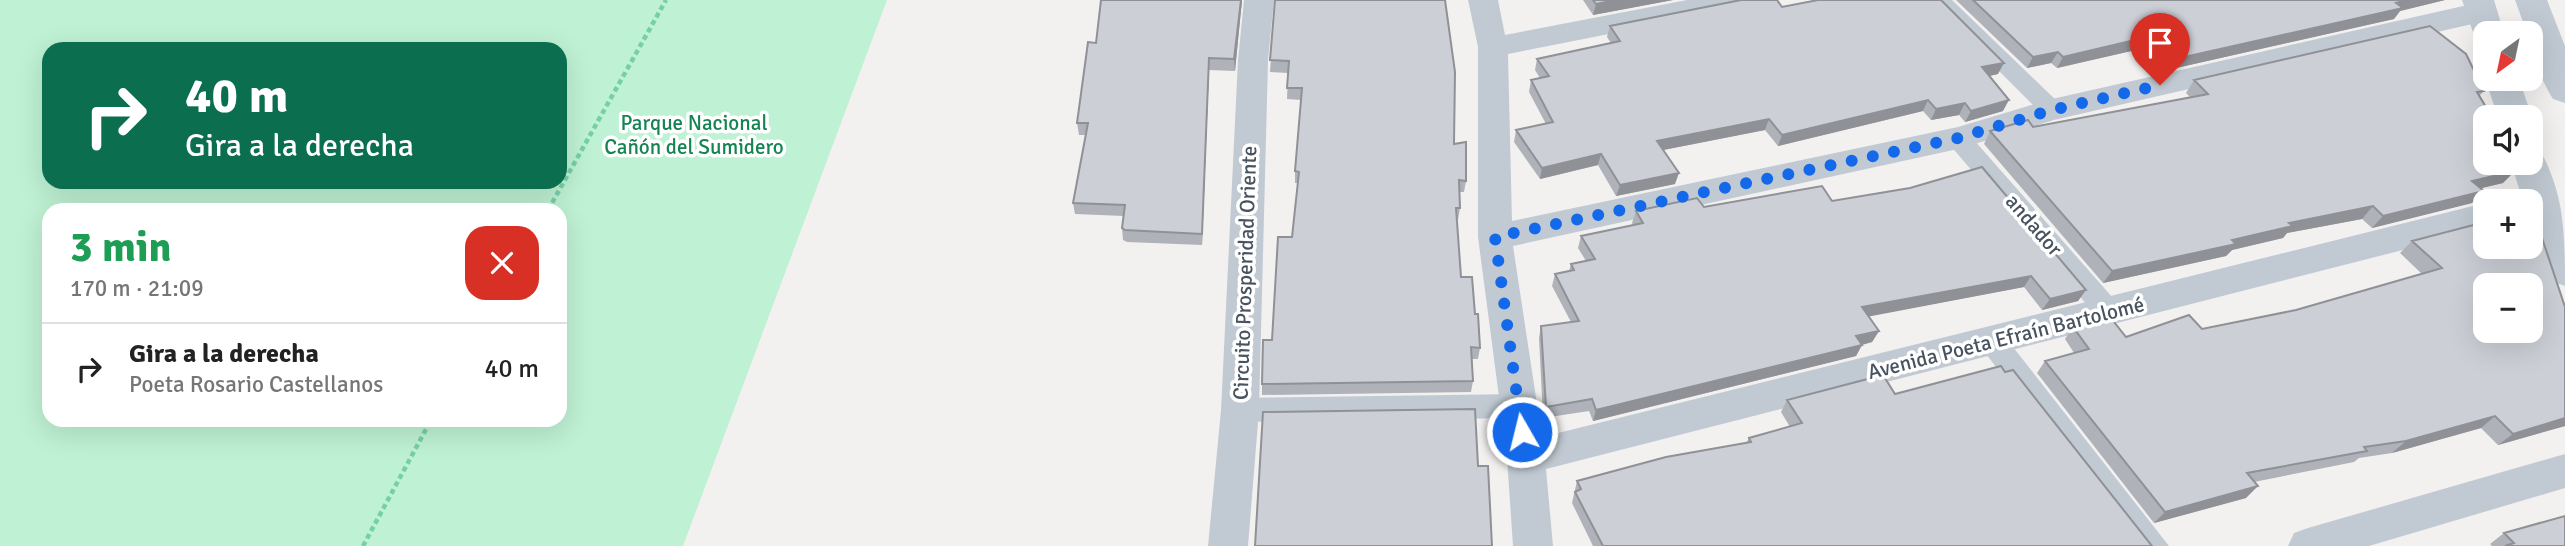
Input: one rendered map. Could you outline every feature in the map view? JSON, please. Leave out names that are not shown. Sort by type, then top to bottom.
[{"type":"street","name":"Circuito Prosperidad Oriente","points":[[1228,546],[1240,411],[1253,60],[1259,0]]},
{"type":"street","points":[[1483,0],[1493,47],[1495,237],[1526,458],[1533,546]]},
{"type":"street","points":[[1493,47],[1736,0]]},
{"type":"street","points":[[1939,0],[2052,110]]},
{"type":"street","points":[[2531,0],[2565,90]]},
{"type":"street","points":[[1495,237],[1958,138],[2052,110],[2482,15]]},
{"type":"street","name":"andador","points":[[1958,138],[2110,313]]},
{"type":"street","name":"Avenida Poeta Efraín Bartolomé","points":[[1526,458],[2110,313],[2473,219]]},
{"type":"street","points":[[2543,219],[2565,271]]},
{"type":"street","points":[[1992,341],[2154,546]]},
{"type":"street","points":[[1240,411],[1519,406]]},
{"type":"street","points":[[2308,546],[2565,471]]},
{"type":"path","points":[[567,176],[666,0]]},
{"type":"path","points":[[363,546],[427,427]]},
{"type":"green space","name":"Parque Nacional Cañón del Sumidero","points":[[0,0],[887,0],[683,546],[0,546]]},
{"type":"building","points":[[1101,0],[1241,0],[1234,59],[1209,58],[1202,234],[1125,230],[1122,228],[1125,205],[1073,203],[1088,123],[1077,123],[1088,42],[1096,43]]},
{"type":"building","points":[[1275,0],[1445,0],[1455,72],[1454,144],[1466,142],[1466,181],[1459,180],[1460,208],[1456,208],[1461,277],[1472,277],[1475,314],[1478,314],[1480,348],[1471,347],[1473,381],[1262,384],[1263,340],[1272,340],[1278,237],[1292,237],[1299,172],[1295,171],[1302,88],[1287,88],[1289,61],[1270,60]]},
{"type":"building","points":[[1593,0],[1616,0],[1596,4]]},
{"type":"building","points":[[1741,0],[1777,0],[1782,7],[1818,0],[1941,0],[2004,63],[1982,67],[2009,100],[1971,111],[1965,103],[1936,109],[1928,100],[1782,135],[1769,119],[1657,141],[1679,173],[1620,185],[1601,154],[1542,168],[1516,130],[1553,122],[1531,80],[1549,76],[1537,59],[1620,41],[1610,26]]},
{"type":"building","points":[[1973,0],[2407,0],[2396,3],[2403,8],[2171,60],[2147,37],[2063,57],[2058,52],[2033,57]]},
{"type":"building","points":[[2430,26],[2466,54],[2473,68],[2473,91],[2484,91],[2477,92],[2485,105],[2473,105],[2473,175],[2498,175],[2472,181],[2482,189],[2473,189],[2473,194],[2383,216],[2373,206],[2289,223],[2293,226],[2232,240],[2236,244],[2112,271],[1990,131],[2028,120],[2033,127],[2208,94],[2194,80]]},
{"type":"building","points":[[1982,167],[2086,290],[2050,299],[2031,276],[1862,307],[1879,331],[1856,336],[1862,345],[1596,410],[1592,399],[1546,407],[1541,326],[1579,321],[1555,274],[1574,270],[1571,264],[1595,259],[1581,236],[1643,223],[1636,211],[1697,198],[1704,207],[1822,186],[1832,201],[1910,188]]},
{"type":"building","points":[[2473,225],[2473,259],[2543,259],[2543,241],[2565,307],[2565,418],[2513,434],[2495,416],[2406,441],[2364,447],[2367,451],[2247,473],[2258,486],[2165,512],[2045,361],[2089,349],[2073,327],[2110,317],[2126,337],[2189,315],[2202,329],[2296,310],[2442,268],[2412,241]]},
{"type":"building","points":[[2001,366],[2005,372],[2013,370],[2152,546],[1603,546],[1575,492],[1581,489],[1577,481],[1666,457],[1751,442],[1749,438],[1802,423],[1787,400],[1883,375],[1895,394]]},
{"type":"building","points":[[1475,409],[1478,466],[1488,466],[1492,546],[1255,546],[1263,412]]},
{"type":"building","points":[[2565,516],[2565,546],[2505,546],[2514,543],[2504,533]]},
{"type":"route","points":[[1522,432],[1495,237],[1958,138],[2052,110],[2160,85]]}]
